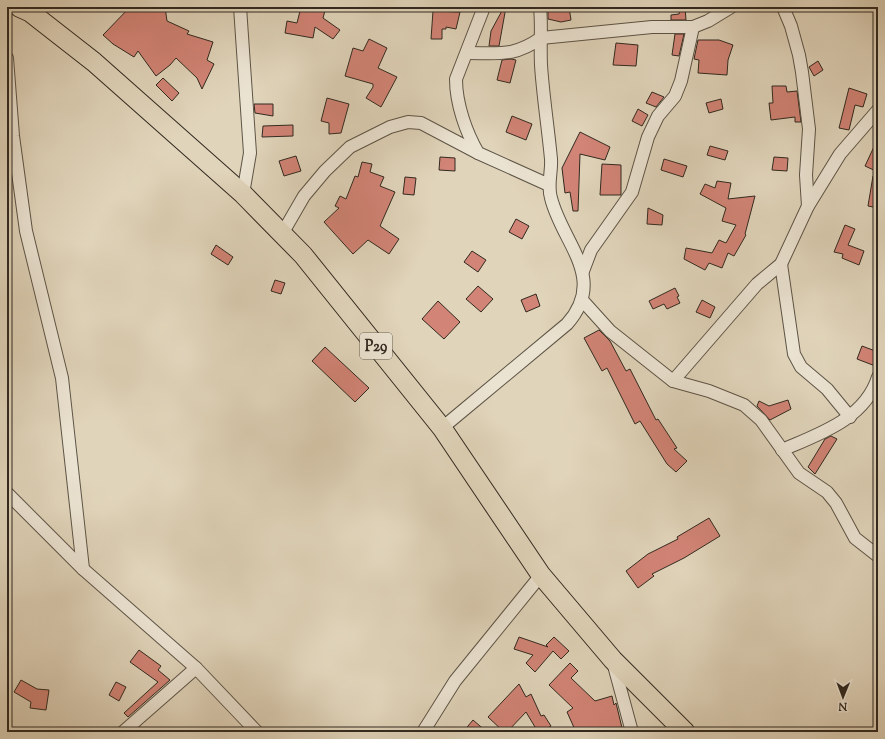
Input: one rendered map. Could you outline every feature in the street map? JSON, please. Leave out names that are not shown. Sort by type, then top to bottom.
[{"type":"main road","name":"P29","points":[[19,7],[30,12],[94,62],[243,194],[303,255],[442,428],[541,575],[612,660],[684,732]]},
{"type":"street","points":[[240,7],[250,153],[243,194]]},
{"type":"street","points":[[478,153],[467,129],[456,92],[456,79],[484,7]]},
{"type":"street","points":[[442,428],[568,324],[575,315],[582,300],[584,285],[583,271],[550,197],[549,185],[551,160],[545,114],[540,7]]},
{"type":"street","points":[[467,53],[513,52],[527,48],[541,38],[652,27],[693,27],[708,21],[731,7]]},
{"type":"street","points":[[782,7],[797,48],[802,72],[809,129],[806,175],[808,206]]},
{"type":"street","points":[[583,271],[591,250],[632,192],[648,137],[658,116],[675,96],[681,82],[693,27]]},
{"type":"street","points":[[7,58],[13,136],[26,231],[62,378],[83,569]]},
{"type":"street","points":[[673,381],[757,284],[781,264],[808,206],[840,154],[878,110]]},
{"type":"street","points":[[282,234],[304,196],[324,171],[350,147],[390,127],[408,122],[421,123],[478,153],[549,185]]},
{"type":"street","points":[[781,264],[794,354],[801,367],[827,389],[850,417]]},
{"type":"street","points":[[582,300],[610,331],[673,381],[709,391],[744,405],[761,420],[799,473],[827,492],[836,503],[855,538],[878,556]]},
{"type":"street","points":[[782,450],[818,435],[850,417],[864,404],[876,385],[878,377]]},
{"type":"street","points":[[7,493],[83,569],[196,668],[257,732]]},
{"type":"street","points":[[423,732],[455,681],[541,575]]},
{"type":"street","points":[[612,660],[632,732]]},
{"type":"street","points":[[123,732],[196,668]]},
{"type":"building","points":[[130,7],[165,7],[167,21],[189,31],[187,34],[213,42],[207,60],[214,64],[202,89],[197,78],[176,58],[156,76],[138,51],[134,57],[113,44],[103,35]]},
{"type":"building","points":[[301,7],[326,7],[323,18],[340,30],[333,39],[315,27],[313,38],[285,33],[287,21],[297,23]]},
{"type":"building","points":[[504,7],[506,7],[499,46],[489,46],[491,31]]},
{"type":"building","points":[[548,7],[569,7],[571,20],[561,22],[548,19]]},
{"type":"building","points":[[681,7],[685,7],[686,20],[671,20],[671,15],[679,14]]},
{"type":"building","points":[[433,11],[460,12],[456,29],[446,27],[446,29],[442,29],[442,39],[431,39]]},
{"type":"building","points":[[675,34],[684,34],[679,56],[672,55]]},
{"type":"building","points":[[369,39],[387,48],[378,68],[397,77],[381,107],[366,98],[373,87],[373,84],[345,76],[353,48],[363,51]]},
{"type":"building","points":[[698,40],[719,40],[733,45],[728,60],[727,75],[698,73],[699,60],[694,59]]},
{"type":"building","points":[[616,43],[638,45],[636,66],[613,65]]},
{"type":"building","points":[[502,60],[516,60],[510,83],[497,80]]},
{"type":"building","points":[[818,61],[823,70],[814,76],[809,67]]},
{"type":"building","points":[[163,78],[179,93],[172,101],[156,85]]},
{"type":"building","points":[[772,86],[786,86],[787,92],[797,91],[801,122],[795,122],[795,117],[771,120],[769,103],[773,103]]},
{"type":"building","points":[[849,88],[867,94],[863,107],[855,105],[849,130],[839,128]]},
{"type":"building","points":[[652,92],[664,97],[656,107],[646,103]]},
{"type":"building","points":[[327,98],[349,104],[341,133],[329,134],[329,123],[321,121]]},
{"type":"building","points":[[721,99],[723,109],[709,113],[706,103]]},
{"type":"building","points":[[254,104],[273,104],[273,116],[255,113]]},
{"type":"building","points":[[638,109],[648,115],[642,126],[632,121]]},
{"type":"building","points":[[512,116],[532,124],[526,140],[506,132]]},
{"type":"building","points":[[293,125],[293,136],[262,137],[263,126]]},
{"type":"building","points":[[580,132],[610,147],[605,160],[580,154],[578,211],[573,211],[570,192],[565,193],[562,168]]},
{"type":"building","points":[[878,138],[878,172],[865,166]]},
{"type":"building","points":[[710,146],[728,151],[725,160],[707,155]]},
{"type":"building","points":[[296,156],[301,171],[284,176],[279,161]]},
{"type":"building","points":[[440,157],[455,158],[455,171],[439,170]]},
{"type":"building","points":[[774,157],[788,158],[787,171],[772,170]]},
{"type":"building","points":[[664,159],[687,166],[683,177],[661,170]]},
{"type":"building","points":[[362,162],[372,164],[370,172],[384,177],[380,186],[395,192],[380,226],[399,239],[389,254],[368,240],[353,254],[324,222],[339,208],[335,206],[340,196],[346,199],[355,176],[358,177]]},
{"type":"building","points":[[602,164],[621,165],[621,195],[600,195]]},
{"type":"building","points":[[873,176],[878,176],[878,208],[868,206]]},
{"type":"building","points":[[405,177],[416,178],[414,195],[403,194]]},
{"type":"building","points":[[717,181],[731,183],[728,199],[755,196],[746,235],[734,256],[728,253],[722,268],[709,263],[705,270],[684,259],[686,248],[712,253],[719,240],[726,243],[736,225],[722,221],[726,208],[700,194],[705,184],[715,188]]},
{"type":"building","points":[[648,208],[663,215],[662,225],[647,224]]},
{"type":"building","points":[[516,219],[529,226],[522,239],[509,232]]},
{"type":"building","points":[[845,225],[855,229],[848,245],[864,251],[859,265],[842,258],[843,254],[834,252]]},
{"type":"building","points":[[216,245],[233,257],[228,265],[211,254]]},
{"type":"building","points":[[472,251],[486,260],[478,272],[464,262]]},
{"type":"building","points":[[275,280],[285,283],[281,294],[271,291]]},
{"type":"building","points":[[478,286],[493,299],[481,312],[466,299]]},
{"type":"building","points":[[675,288],[679,296],[677,297],[680,303],[667,309],[664,304],[653,309],[649,301]]},
{"type":"building","points":[[536,294],[540,306],[526,312],[521,300]]},
{"type":"building","points":[[702,300],[715,307],[710,318],[696,312]]},
{"type":"building","points":[[438,301],[460,322],[444,339],[422,319]]},
{"type":"building","points":[[599,330],[610,341],[626,371],[630,369],[656,420],[658,419],[677,448],[674,449],[687,461],[676,472],[667,464],[640,421],[635,424],[607,368],[602,371],[584,338]]},
{"type":"building","points":[[862,346],[878,352],[878,367],[857,359]]},
{"type":"building","points":[[325,347],[369,388],[355,402],[312,361]]},
{"type":"building","points":[[788,400],[791,409],[770,420],[757,406],[759,401],[769,406]]},
{"type":"building","points":[[831,436],[837,439],[815,474],[808,467],[825,439]]},
{"type":"building","points":[[709,518],[720,536],[684,558],[652,574],[654,576],[638,588],[626,571],[648,554],[678,539],[677,537]]},
{"type":"building","points":[[519,637],[548,647],[546,645],[554,637],[569,651],[561,659],[553,651],[535,672],[526,663],[533,655],[514,649]]},
{"type":"building","points":[[139,650],[161,666],[158,670],[170,680],[128,717],[124,713],[158,682],[130,662]]},
{"type":"building","points":[[570,663],[578,671],[571,678],[595,701],[612,696],[614,705],[616,703],[623,732],[576,732],[567,712],[573,708],[549,685]]},
{"type":"building","points":[[21,680],[37,689],[49,690],[46,710],[30,708],[31,702],[14,692]]},
{"type":"building","points":[[116,682],[126,687],[119,701],[109,695]]},
{"type":"building","points":[[519,684],[526,697],[531,694],[541,716],[544,715],[551,726],[542,732],[538,732],[526,712],[507,732],[504,732],[488,717]]},
{"type":"building","points":[[473,720],[487,732],[463,732]]}]
